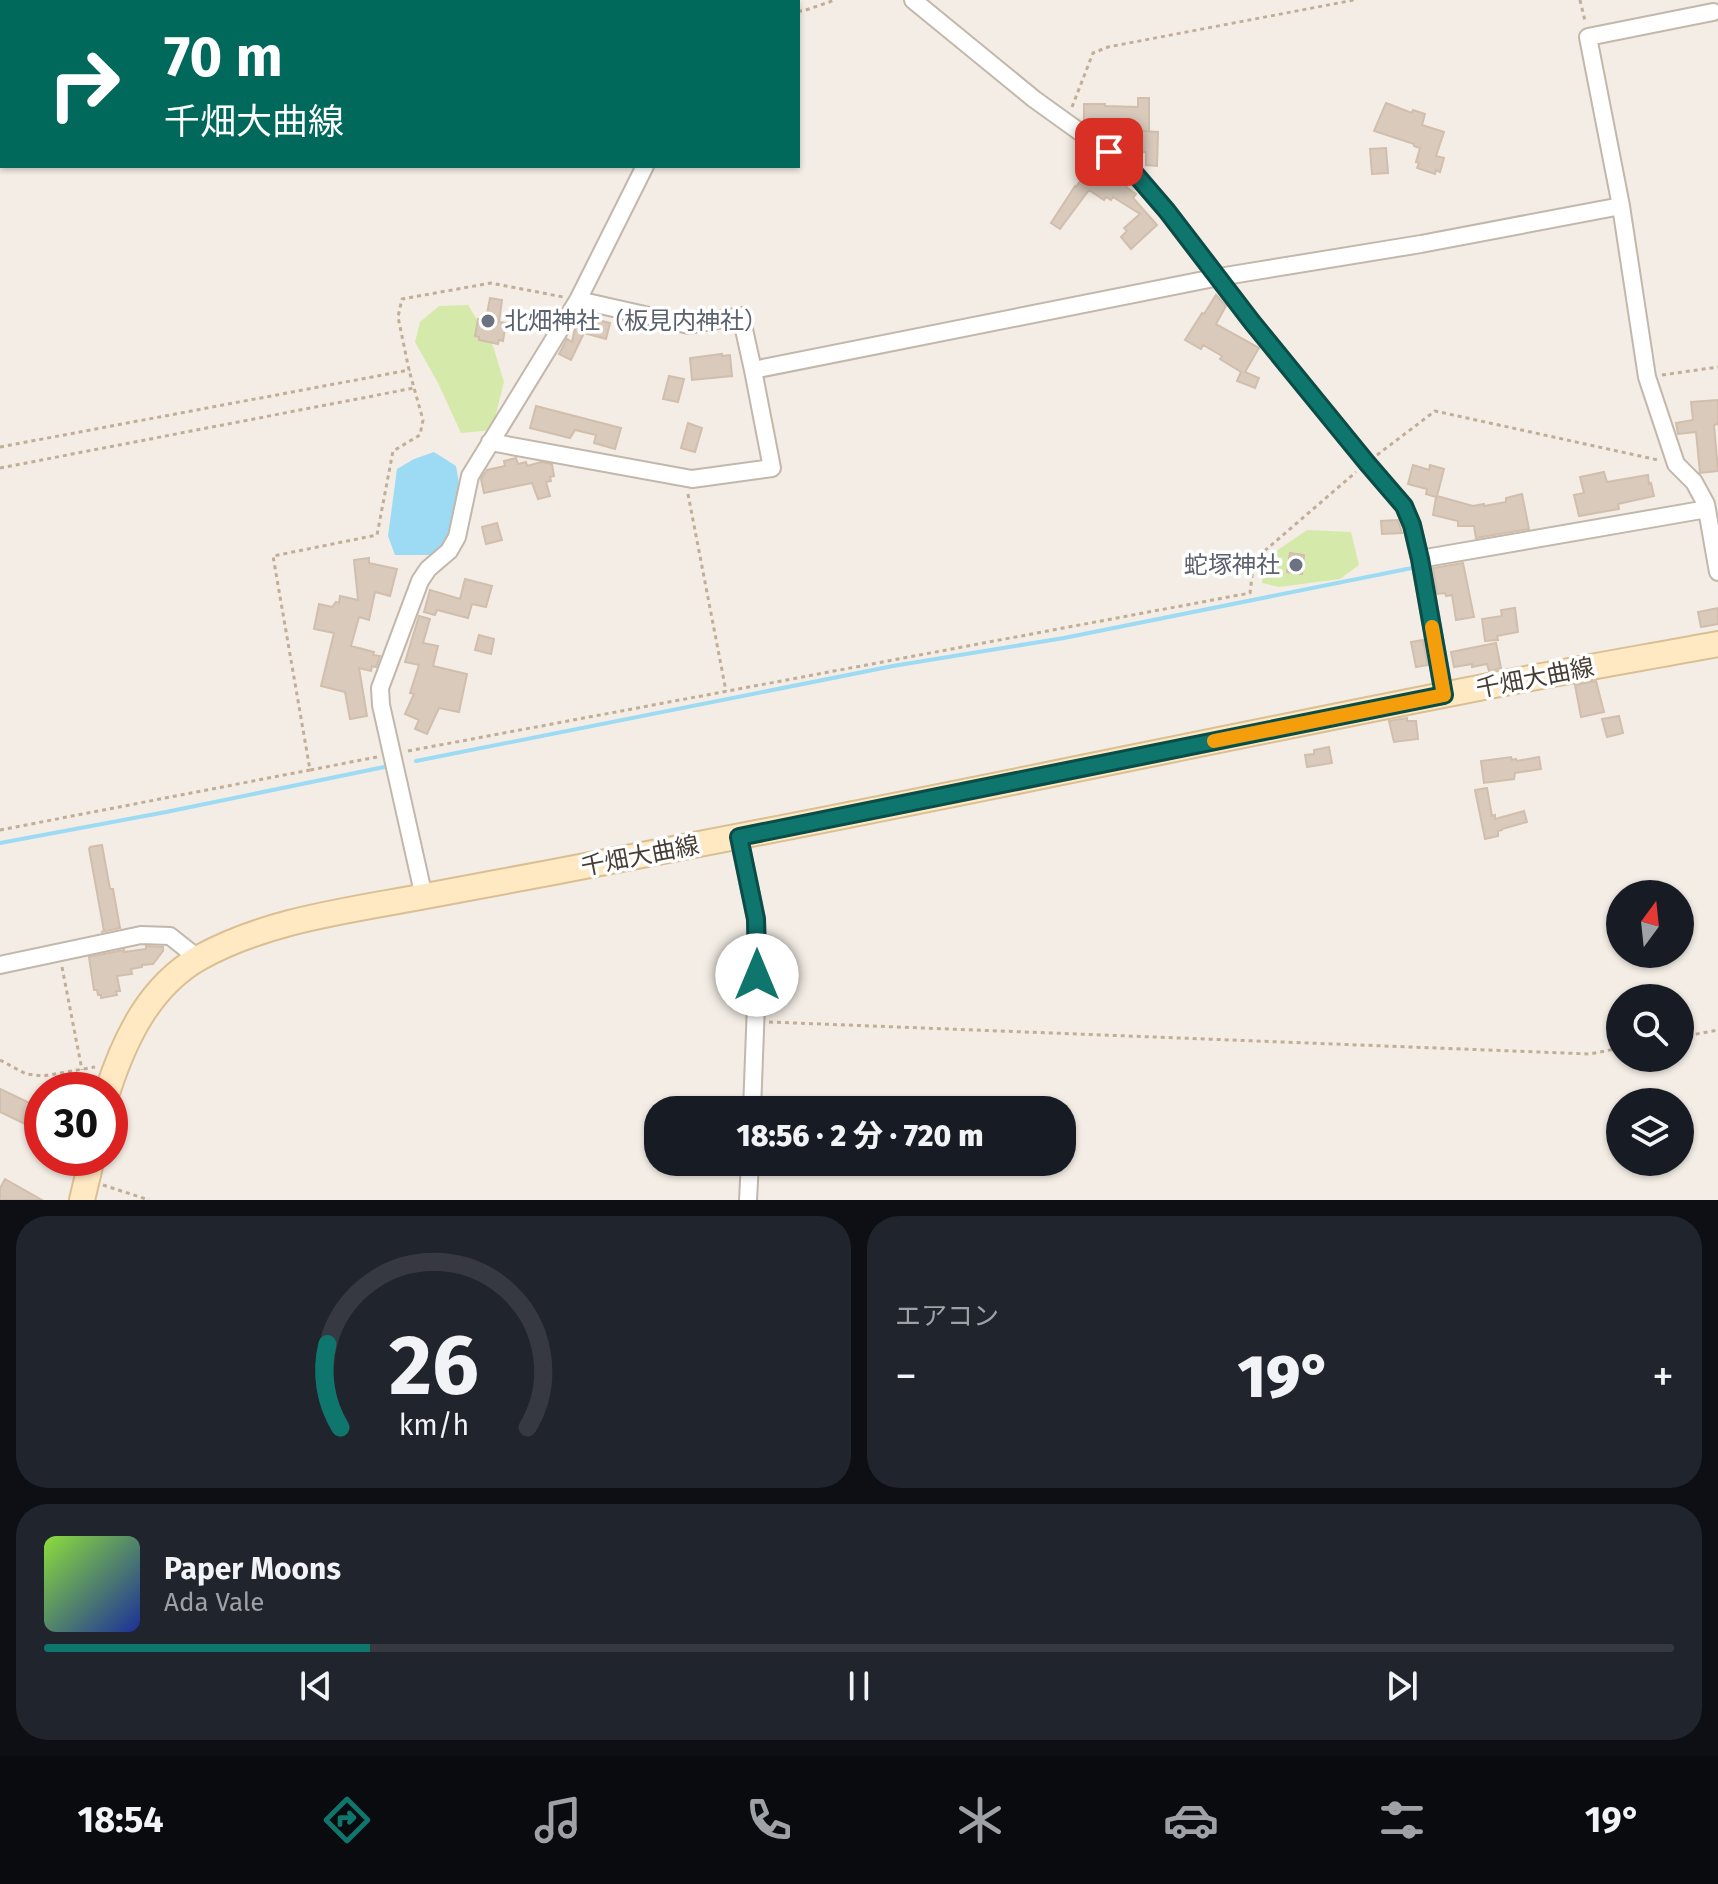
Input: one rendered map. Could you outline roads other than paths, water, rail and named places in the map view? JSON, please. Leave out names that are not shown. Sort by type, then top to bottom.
[{"type":"main road","name":"千畑大曲線","points":[[115,1072],[136,1023],[151,1000],[170,980],[199,959],[236,941],[278,927],[360,907],[739,837],[1444,695],[1718,644]]},
{"type":"street","points":[[913,0],[1034,99],[1130,168],[1404,506],[1420,559],[1444,695]]},
{"type":"street","points":[[1713,12],[1588,37],[1621,206],[1647,377],[1676,464],[1694,482],[1707,509],[1718,572]]},
{"type":"street","points":[[424,897],[381,705],[380,688],[420,581],[428,569],[449,551],[457,537],[470,476],[578,300],[644,168]]},
{"type":"street","points":[[753,370],[1219,277],[1421,244],[1621,206]]},
{"type":"street","points":[[490,442],[692,479],[772,468],[741,316],[689,325],[578,300]]},
{"type":"street","points":[[1420,559],[1707,509]]},
{"type":"street","points":[[739,837],[756,919],[758,951],[753,1096]]},
{"type":"street","points":[[0,965],[141,935],[170,936],[199,959]]},
{"type":"street","points":[[748,1200],[749,1176]]},
{"type":"water","points":[[434,452],[456,466],[461,495],[447,546],[431,555],[395,555],[388,536],[397,469]]},
{"type":"waterway","points":[[416,761],[893,666],[1064,638],[1412,568]]},
{"type":"waterway","points":[[0,843],[389,766]]},
{"type":"place","name":"北畑神社（板見内神社）","points":[[488,321]]},
{"type":"place","name":"蛇塚神社","points":[[1296,565]]}]
